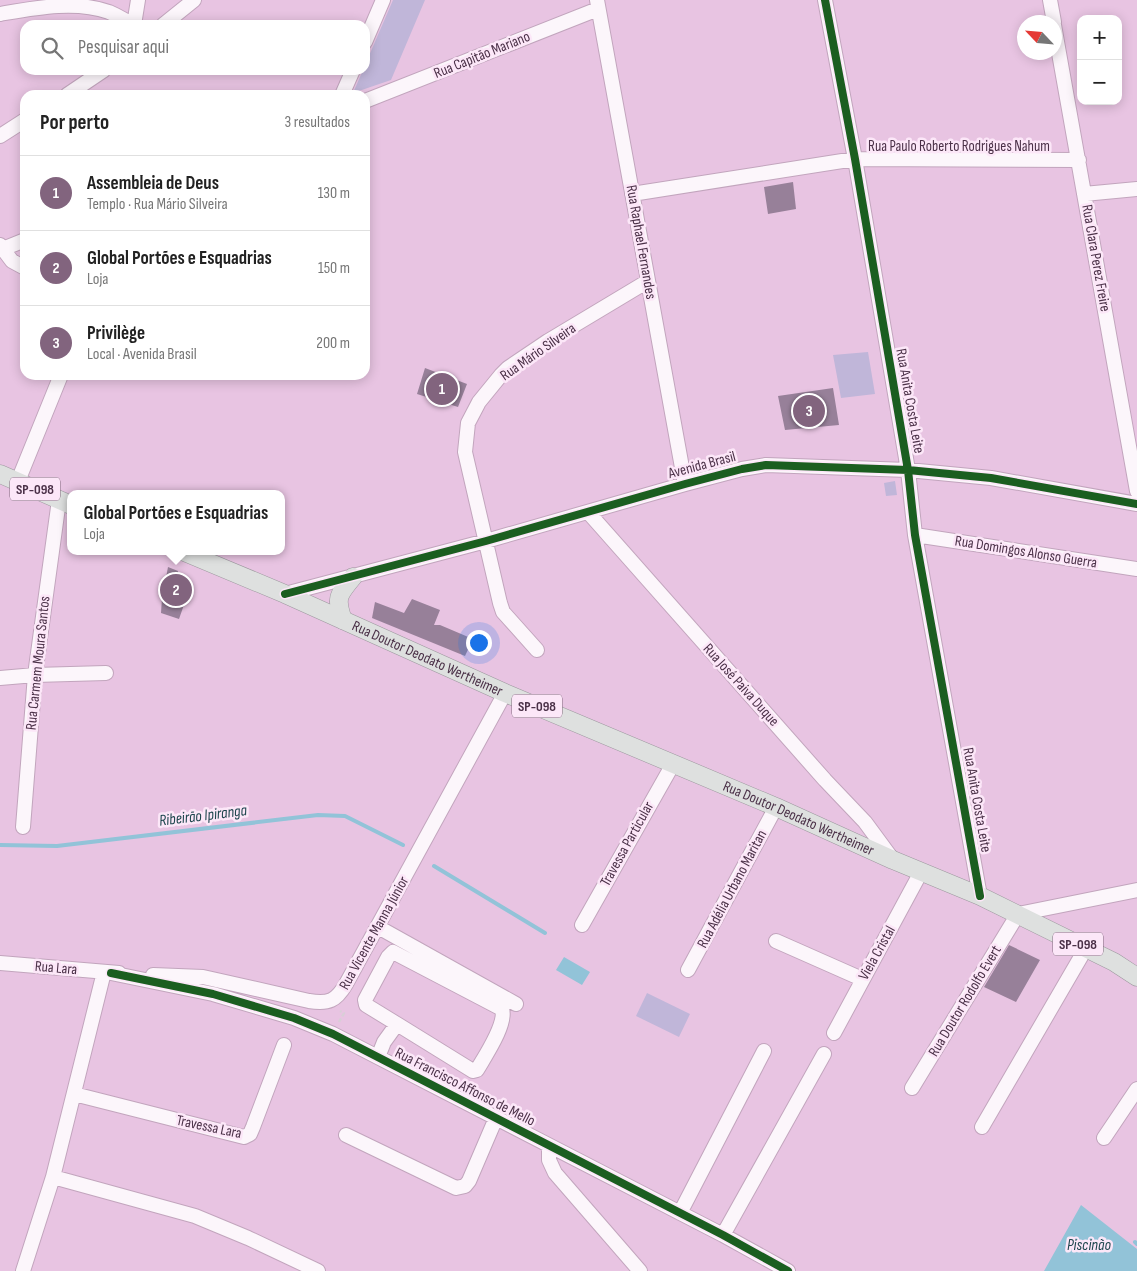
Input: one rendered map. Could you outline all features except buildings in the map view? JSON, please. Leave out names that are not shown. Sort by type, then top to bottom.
[{"type":"main road","name":"SP-098","points":[[0,474],[65,502]]},
{"type":"main road","name":"Rua Doutor Deodato Wertheimer","points":[[192,555],[286,594],[505,693],[776,807],[893,860]]},
{"type":"main road","points":[[343,620],[338,606],[339,597],[354,577]]},
{"type":"main road","name":"SP-098","points":[[893,860],[1018,914],[1086,948],[1137,977]]},
{"type":"street","points":[[135,20],[138,0]]},
{"type":"street","points":[[169,20],[194,0]]},
{"type":"street","points":[[370,30],[383,0]]},
{"type":"street","name":"Rua Anita Costa Leite","points":[[826,0],[856,159],[908,470],[915,535],[980,896]]},
{"type":"street","name":"Rua Clara Perez Freire","points":[[1050,0],[1052,15]]},
{"type":"street","name":"Rua Capitão Mariano","points":[[370,99],[597,4]]},
{"type":"street","name":"Rua Raphael Fernandes","points":[[597,4],[685,484]]},
{"type":"street","points":[[0,14],[52,5],[74,5],[109,12],[124,20]]},
{"type":"street","name":"Rua Clara Perez Freire","points":[[1061,60],[1137,491]]},
{"type":"street","points":[[74,90],[97,75]]},
{"type":"street","points":[[344,90],[351,75]]},
{"type":"street","points":[[0,136],[20,123]]},
{"type":"street","name":"Rua Paulo Roberto Rodrigues Nahum","points":[[632,194],[856,159],[1079,160]]},
{"type":"street","points":[[1084,194],[1137,189]]},
{"type":"street","points":[[20,242],[1,248],[12,261],[20,265]]},
{"type":"street","name":"Rua Mário Silveira","points":[[537,650],[503,612],[500,603],[465,452],[468,423],[479,402],[508,368],[548,341],[648,281]]},
{"type":"street","points":[[18,481],[59,380]]},
{"type":"street","name":"Avenida Brasil","points":[[286,594],[486,541],[742,468],[766,465],[908,470],[991,478],[1137,504]]},
{"type":"street","name":"Rua Carmem Moura Santos","points":[[23,827],[35,675],[65,502]]},
{"type":"street","name":"Rua José Paiva Duque","points":[[588,512],[865,822],[893,860]]},
{"type":"street","name":"Rua Domingos Alonso Guerra","points":[[915,535],[1137,568]]},
{"type":"street","points":[[0,678],[106,673]]},
{"type":"street","name":"Rua Vicente Manna Júnior","points":[[321,1003],[333,1001],[341,993],[505,693]]},
{"type":"street","name":"Travessa Particular","points":[[582,925],[673,764]]},
{"type":"street","name":"Rua Adélia Urbano Maritan","points":[[688,970],[776,807]]},
{"type":"street","name":"Viela Cristal","points":[[834,1033],[921,872]]},
{"type":"street","points":[[1018,914],[1137,890]]},
{"type":"street","name":"Rua Doutor Rodolfo Evert","points":[[912,1088],[1018,914]]},
{"type":"street","points":[[378,927],[516,1004]]},
{"type":"street","points":[[776,941],[862,979]]},
{"type":"street","points":[[982,1127],[1086,948]]},
{"type":"street","points":[[393,952],[502,1009],[504,1015],[502,1024],[477,1070],[473,1071],[397,1024],[366,1005],[365,1000],[388,957],[393,952]]},
{"type":"street","name":"Rua Lara","points":[[0,963],[107,973]]},
{"type":"street","points":[[22,1271],[53,1177],[107,973],[203,977],[321,1003]]},
{"type":"street","name":"Rua Francisco Affonso de Mello","points":[[107,973],[222,997],[294,1018],[333,1034],[723,1235],[788,1271]]},
{"type":"street","points":[[378,1057],[384,1042],[397,1024]]},
{"type":"street","name":"Travessa Lara","points":[[74,1094],[244,1137],[250,1134],[284,1045]]},
{"type":"street","points":[[680,1213],[764,1051]]},
{"type":"street","points":[[723,1235],[824,1054]]},
{"type":"street","points":[[1104,1138],[1137,1089]]},
{"type":"street","points":[[346,1136],[456,1188],[465,1186],[469,1180],[496,1118]]},
{"type":"street","points":[[548,1146],[549,1160],[555,1172],[640,1271]]},
{"type":"street","points":[[53,1177],[195,1216],[248,1238],[318,1271]]},
{"type":"path","points":[[321,1003],[344,1013],[333,1034]]},
{"type":"shaded area","points":[[393,0],[425,0],[391,80],[362,90],[354,90],[361,75],[370,75],[370,53]]},
{"type":"shaded area","points":[[868,352],[875,394],[841,398],[833,355]]},
{"type":"shaded area","points":[[895,481],[897,495],[886,496],[884,483]]},
{"type":"shaded area","points":[[647,993],[690,1014],[679,1037],[636,1016]]},
{"type":"water","points":[[564,957],[590,972],[582,985],[556,970]]},
{"type":"water","name":"Piscinão","points":[[1081,1205],[1137,1249],[1137,1271],[1044,1271]]},
{"type":"waterway","name":"Ribeirão Ipiranga","points":[[0,845],[57,846],[318,815],[345,816],[403,845]]},
{"type":"waterway","points":[[434,866],[545,933]]},
{"type":"cycle path","points":[[825,0],[855,159],[908,470],[915,535],[980,896]]},
{"type":"cycle path","points":[[285,594],[486,541],[685,484],[742,469],[766,465],[908,470],[991,478],[1137,504]]},
{"type":"cycle path","points":[[111,973],[213,994],[294,1018],[333,1034],[723,1235],[788,1271]]},
{"type":"place","name":"Assembleia de Deus","points":[[442,389]]},
{"type":"place","name":"Privilège","points":[[809,411]]},
{"type":"place","name":"Global Portões e Esquadrias","points":[[176,590]]}]
